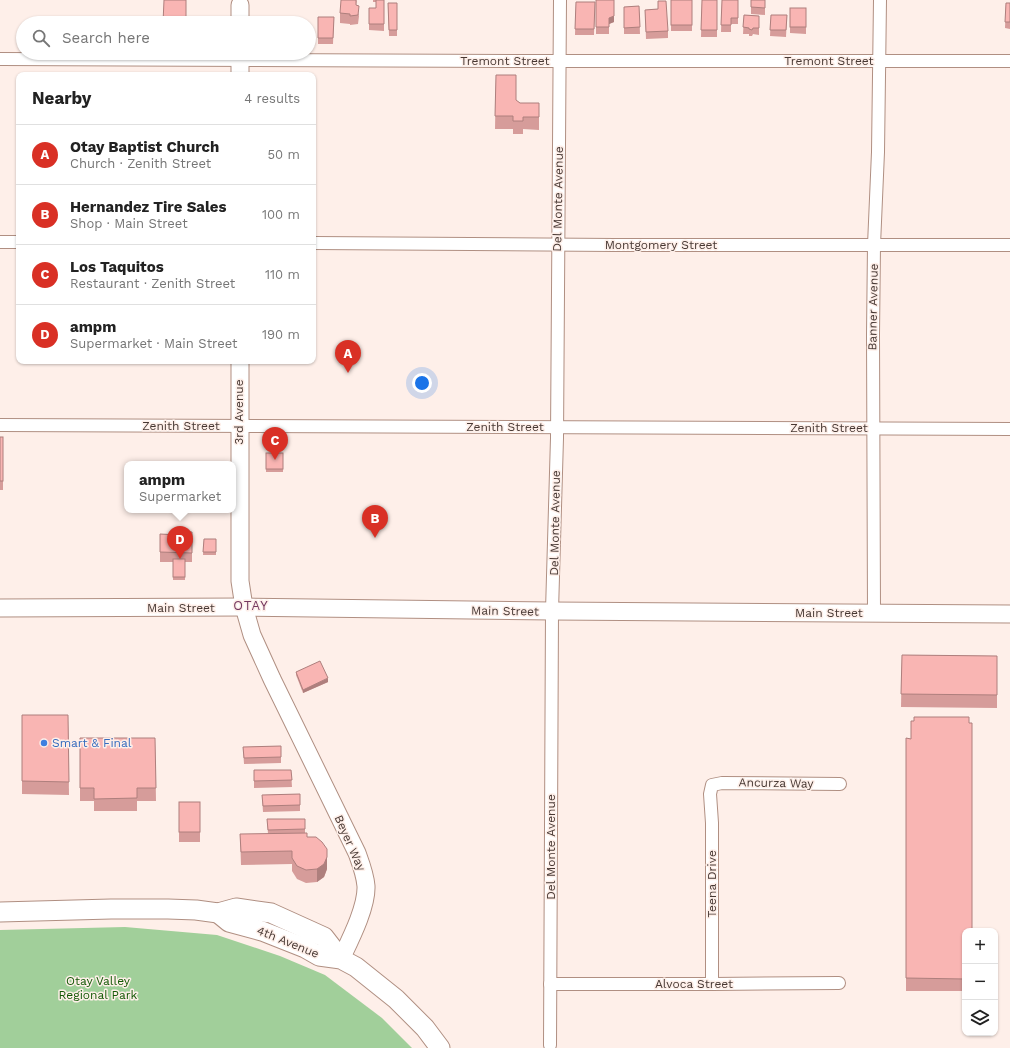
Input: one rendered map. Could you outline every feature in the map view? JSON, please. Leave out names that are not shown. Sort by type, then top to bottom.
[{"type":"main road","points":[[240,2],[240,16]]},
{"type":"main road","name":"3rd Avenue","points":[[240,364],[240,581],[244,607]]},
{"type":"main road","name":"Main Street","points":[[0,608],[244,607],[552,612],[1010,614]]},
{"type":"main road","name":"Beyer Way","points":[[244,607],[252,635],[357,853],[364,871],[366,887],[362,907],[341,960]]},
{"type":"main road","name":"4th Avenue","points":[[0,912],[168,909],[196,910],[218,913],[230,922],[262,931],[305,948],[319,956],[341,960]]},
{"type":"main road","points":[[341,960],[356,967],[396,999],[425,1028],[440,1048]]},
{"type":"street","name":"Del Monte Avenue","points":[[550,1045],[552,612],[557,427],[557,245],[560,152],[560,0]]},
{"type":"street","name":"Banner Avenue","points":[[874,613],[872,518],[874,429],[873,335],[880,0]]},
{"type":"street","name":"Tremont Street","points":[[0,59],[16,59]]},
{"type":"street","name":"Tremont Street","points":[[60,60],[240,63],[1010,61]]},
{"type":"street","points":[[0,242],[16,242]]},
{"type":"street","name":"Montgomery Street","points":[[316,243],[557,245],[1010,245]]},
{"type":"street","name":"Zenith Street","points":[[0,425],[1010,429]]},
{"type":"street","name":"Ancurza Way","points":[[712,785],[722,783],[840,784]]},
{"type":"street","name":"Teena Drive","points":[[712,785],[710,794],[712,823],[712,984]]},
{"type":"street","name":"Alvoca Street","points":[[550,984],[839,983]]},
{"type":"green space","name":"Otay Valley Regional Park","points":[[125,927],[217,935],[280,956],[325,975],[382,1018],[412,1048],[0,1048],[0,930]]},
{"type":"building","points":[[164,0],[186,0],[186,16],[163,16]]},
{"type":"building","points":[[341,0],[356,0],[356,5],[359,6],[358,15],[350,16],[350,14],[340,13]]},
{"type":"building","points":[[376,0],[384,0],[384,24],[369,24],[369,8],[376,8]]},
{"type":"building","points":[[596,0],[614,0],[614,16],[609,18],[609,27],[596,27]]},
{"type":"building","points":[[671,0],[692,0],[692,25],[671,25]]},
{"type":"building","points":[[702,0],[717,0],[717,30],[701,30]]},
{"type":"building","points":[[722,0],[738,0],[738,18],[731,18],[731,25],[721,25]]},
{"type":"building","points":[[751,0],[765,0],[765,8],[751,7]]},
{"type":"building","points":[[658,1],[666,1],[668,31],[646,32],[645,10],[658,9]]},
{"type":"building","points":[[576,2],[595,2],[594,29],[575,29]]},
{"type":"building","points":[[388,3],[397,3],[397,30],[389,30]]},
{"type":"building","points":[[1006,3],[1010,3],[1010,22],[1005,22]]},
{"type":"building","points":[[639,6],[640,27],[624,28],[624,7]]},
{"type":"building","points":[[790,8],[806,8],[806,27],[790,27]]},
{"type":"building","points":[[744,15],[759,16],[759,28],[753,28],[752,30],[743,27]]},
{"type":"building","points":[[771,15],[787,15],[786,30],[770,30]]},
{"type":"building","points":[[318,17],[334,17],[333,38],[318,38]]},
{"type":"building","points":[[496,75],[516,75],[516,100],[520,103],[539,103],[539,117],[523,117],[523,121],[513,121],[513,116],[495,116]]},
{"type":"building","points":[[0,437],[3,437],[3,481],[0,481]]},
{"type":"building","points":[[266,453],[283,453],[283,469],[266,469]]},
{"type":"building","points":[[179,532],[192,532],[192,553],[160,552],[160,534],[179,535]]},
{"type":"building","points":[[204,539],[216,539],[216,552],[203,552]]},
{"type":"building","points":[[173,559],[185,559],[185,577],[173,577]]},
{"type":"building","points":[[902,655],[997,656],[997,695],[901,694]]},
{"type":"building","points":[[320,661],[328,678],[303,690],[296,672]]},
{"type":"building","points":[[22,715],[68,715],[69,782],[22,781]]},
{"type":"building","points":[[914,717],[969,717],[969,723],[972,723],[972,928],[962,928],[962,979],[906,978],[906,738],[911,739],[911,721],[914,721]]},
{"type":"building","points":[[80,738],[155,738],[156,788],[137,788],[137,798],[94,799],[94,788],[80,788]]},
{"type":"building","points":[[281,746],[281,757],[244,758],[243,747]]},
{"type":"building","points":[[254,770],[291,770],[292,780],[254,781]]},
{"type":"building","points":[[300,794],[300,805],[263,806],[262,795]]},
{"type":"building","points":[[179,802],[200,802],[200,832],[179,832]]},
{"type":"building","points":[[267,819],[305,819],[305,829],[268,830]]},
{"type":"building","points":[[307,833],[307,837],[316,837],[327,849],[327,857],[324,864],[317,869],[306,870],[297,866],[292,858],[292,851],[241,852],[240,834]]},
{"type":"place","name":"Otay Baptist Church","points":[[348,373]]},
{"type":"place","name":"Los Taquitos","points":[[275,460]]},
{"type":"place","name":"Hernandez Tire Sales","points":[[375,538]]},
{"type":"place","name":"ampm","points":[[180,559]]},
{"type":"place","name":"Smart & Final","points":[[44,743]]},
{"type":"district","name":"OTAY","points":[[251,605]]}]
